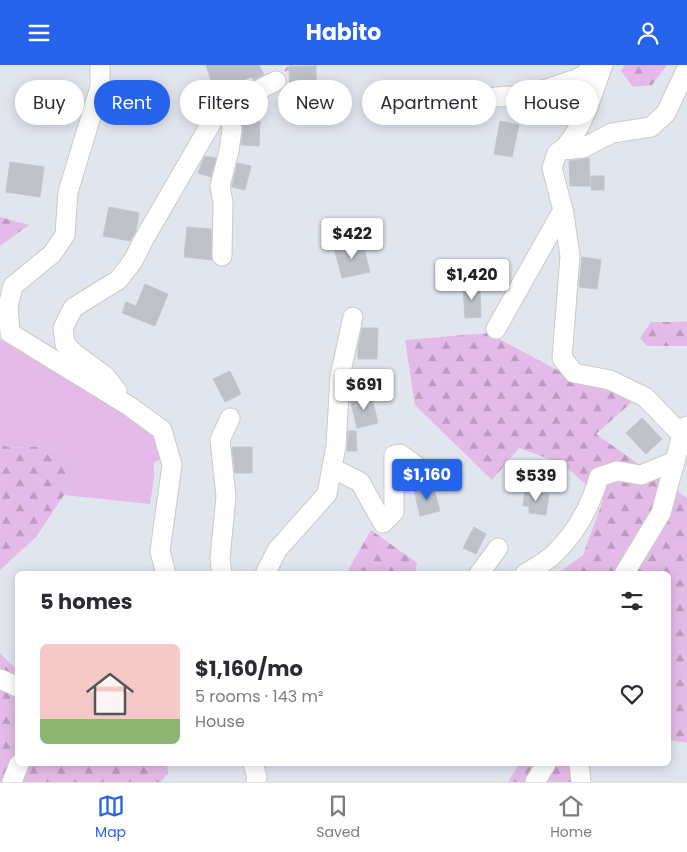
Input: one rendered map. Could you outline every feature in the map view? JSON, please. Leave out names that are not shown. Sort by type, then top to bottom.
[{"type":"street","points":[[100,65],[100,87],[68,192],[65,235],[52,255],[13,286],[8,307],[10,333],[129,405],[162,430],[172,465],[160,551],[165,571]]},
{"type":"street","points":[[496,97],[529,95],[578,78],[598,65]]},
{"type":"street","points":[[603,65],[580,125],[567,145],[557,153],[552,168],[563,210],[570,256],[562,358],[574,373],[610,380],[645,397],[685,431],[660,513],[626,571]]},
{"type":"street","points":[[562,150],[583,148],[612,133],[651,127],[666,113],[687,68]]},
{"type":"street","points":[[268,85],[276,81]]},
{"type":"street","points":[[129,405],[105,376],[75,354],[65,344],[63,328],[73,308],[118,281],[133,261],[210,125]]},
{"type":"street","points":[[222,256],[223,203],[220,186],[229,151],[231,125]]},
{"type":"street","points":[[496,329],[563,210]]},
{"type":"street","points":[[266,571],[277,550],[327,494],[336,446],[340,376],[353,317]]},
{"type":"street","points":[[222,571],[220,559],[226,496],[220,440],[230,418]]},
{"type":"street","points":[[332,468],[360,482],[383,523],[394,512],[394,455],[400,454],[423,471]]},
{"type":"street","points":[[529,571],[553,555],[576,528],[594,494],[599,477],[617,471],[641,475],[675,461]]},
{"type":"street","points":[[481,571],[498,548]]},
{"type":"street","points":[[0,679],[15,686]]},
{"type":"street","points":[[12,782],[19,766]]},
{"type":"street","points":[[254,766],[257,777],[256,782]]},
{"type":"street","points":[[535,782],[545,766]]},
{"type":"street","points":[[579,766],[581,782]]},
{"type":"green space","points":[[625,65],[667,65],[652,85],[633,87],[621,71]]},
{"type":"green space","points":[[0,217],[29,225],[0,246]]},
{"type":"green space","points":[[687,321],[687,346],[647,346],[640,338],[651,322]]},
{"type":"green space","points":[[488,333],[576,380],[600,384],[633,401],[596,434],[687,498],[687,743],[671,740],[671,571],[561,571],[583,555],[603,500],[563,464],[519,448],[492,480],[415,405],[405,340]]},
{"type":"green space","points":[[0,339],[154,433],[165,458],[154,462],[154,479],[150,504],[64,495],[76,464],[47,446],[11,448],[0,444]]},
{"type":"green space","points":[[0,444],[11,448],[47,446],[76,464],[64,495],[36,537],[0,570]]},
{"type":"green space","points":[[371,530],[417,563],[416,571],[348,571]]},
{"type":"green space","points":[[0,653],[15,668],[15,766],[167,766],[168,773],[161,782],[0,782]]},
{"type":"green space","points":[[518,766],[583,766],[573,782],[508,782]]},
{"type":"building","points":[[206,65],[259,65],[264,75],[254,80],[252,77],[243,80],[211,80]]},
{"type":"building","points":[[316,66],[316,80],[289,80],[289,67]]},
{"type":"building","points":[[500,121],[506,122],[506,125],[519,125],[512,157],[494,154]]},
{"type":"building","points":[[242,125],[260,125],[259,146],[241,145]]},
{"type":"building","points":[[205,156],[216,158],[211,177],[198,173]]},
{"type":"building","points":[[589,158],[590,186],[570,186],[569,161]]},
{"type":"building","points":[[10,162],[44,167],[40,197],[6,192]]},
{"type":"building","points":[[237,163],[251,166],[245,190],[232,187]]},
{"type":"building","points":[[591,176],[604,176],[604,190],[591,190]]},
{"type":"building","points":[[109,207],[139,213],[136,231],[130,241],[103,236]]},
{"type":"building","points":[[187,227],[211,229],[212,260],[184,257]]},
{"type":"building","points":[[362,241],[370,272],[342,278],[334,248]]},
{"type":"building","points":[[582,257],[601,260],[597,289],[579,287]]},
{"type":"building","points":[[145,284],[168,294],[155,326],[122,313],[126,302],[136,306]]},
{"type":"building","points":[[480,285],[481,317],[465,318],[463,286]]},
{"type":"building","points":[[362,328],[378,328],[377,359],[358,359],[358,347]]},
{"type":"building","points":[[230,371],[241,394],[225,402],[213,379]]},
{"type":"building","points":[[371,394],[378,423],[357,428],[350,399]]},
{"type":"building","points":[[642,418],[662,439],[646,454],[626,433]]},
{"type":"building","points":[[348,431],[356,431],[357,451],[347,451]]},
{"type":"building","points":[[232,447],[252,447],[252,473],[235,473]]},
{"type":"building","points":[[433,485],[440,511],[420,516],[414,490]]},
{"type":"building","points":[[525,490],[549,494],[546,515],[529,513],[529,506],[523,506]]},
{"type":"building","points":[[474,527],[486,534],[476,554],[463,548]]}]
